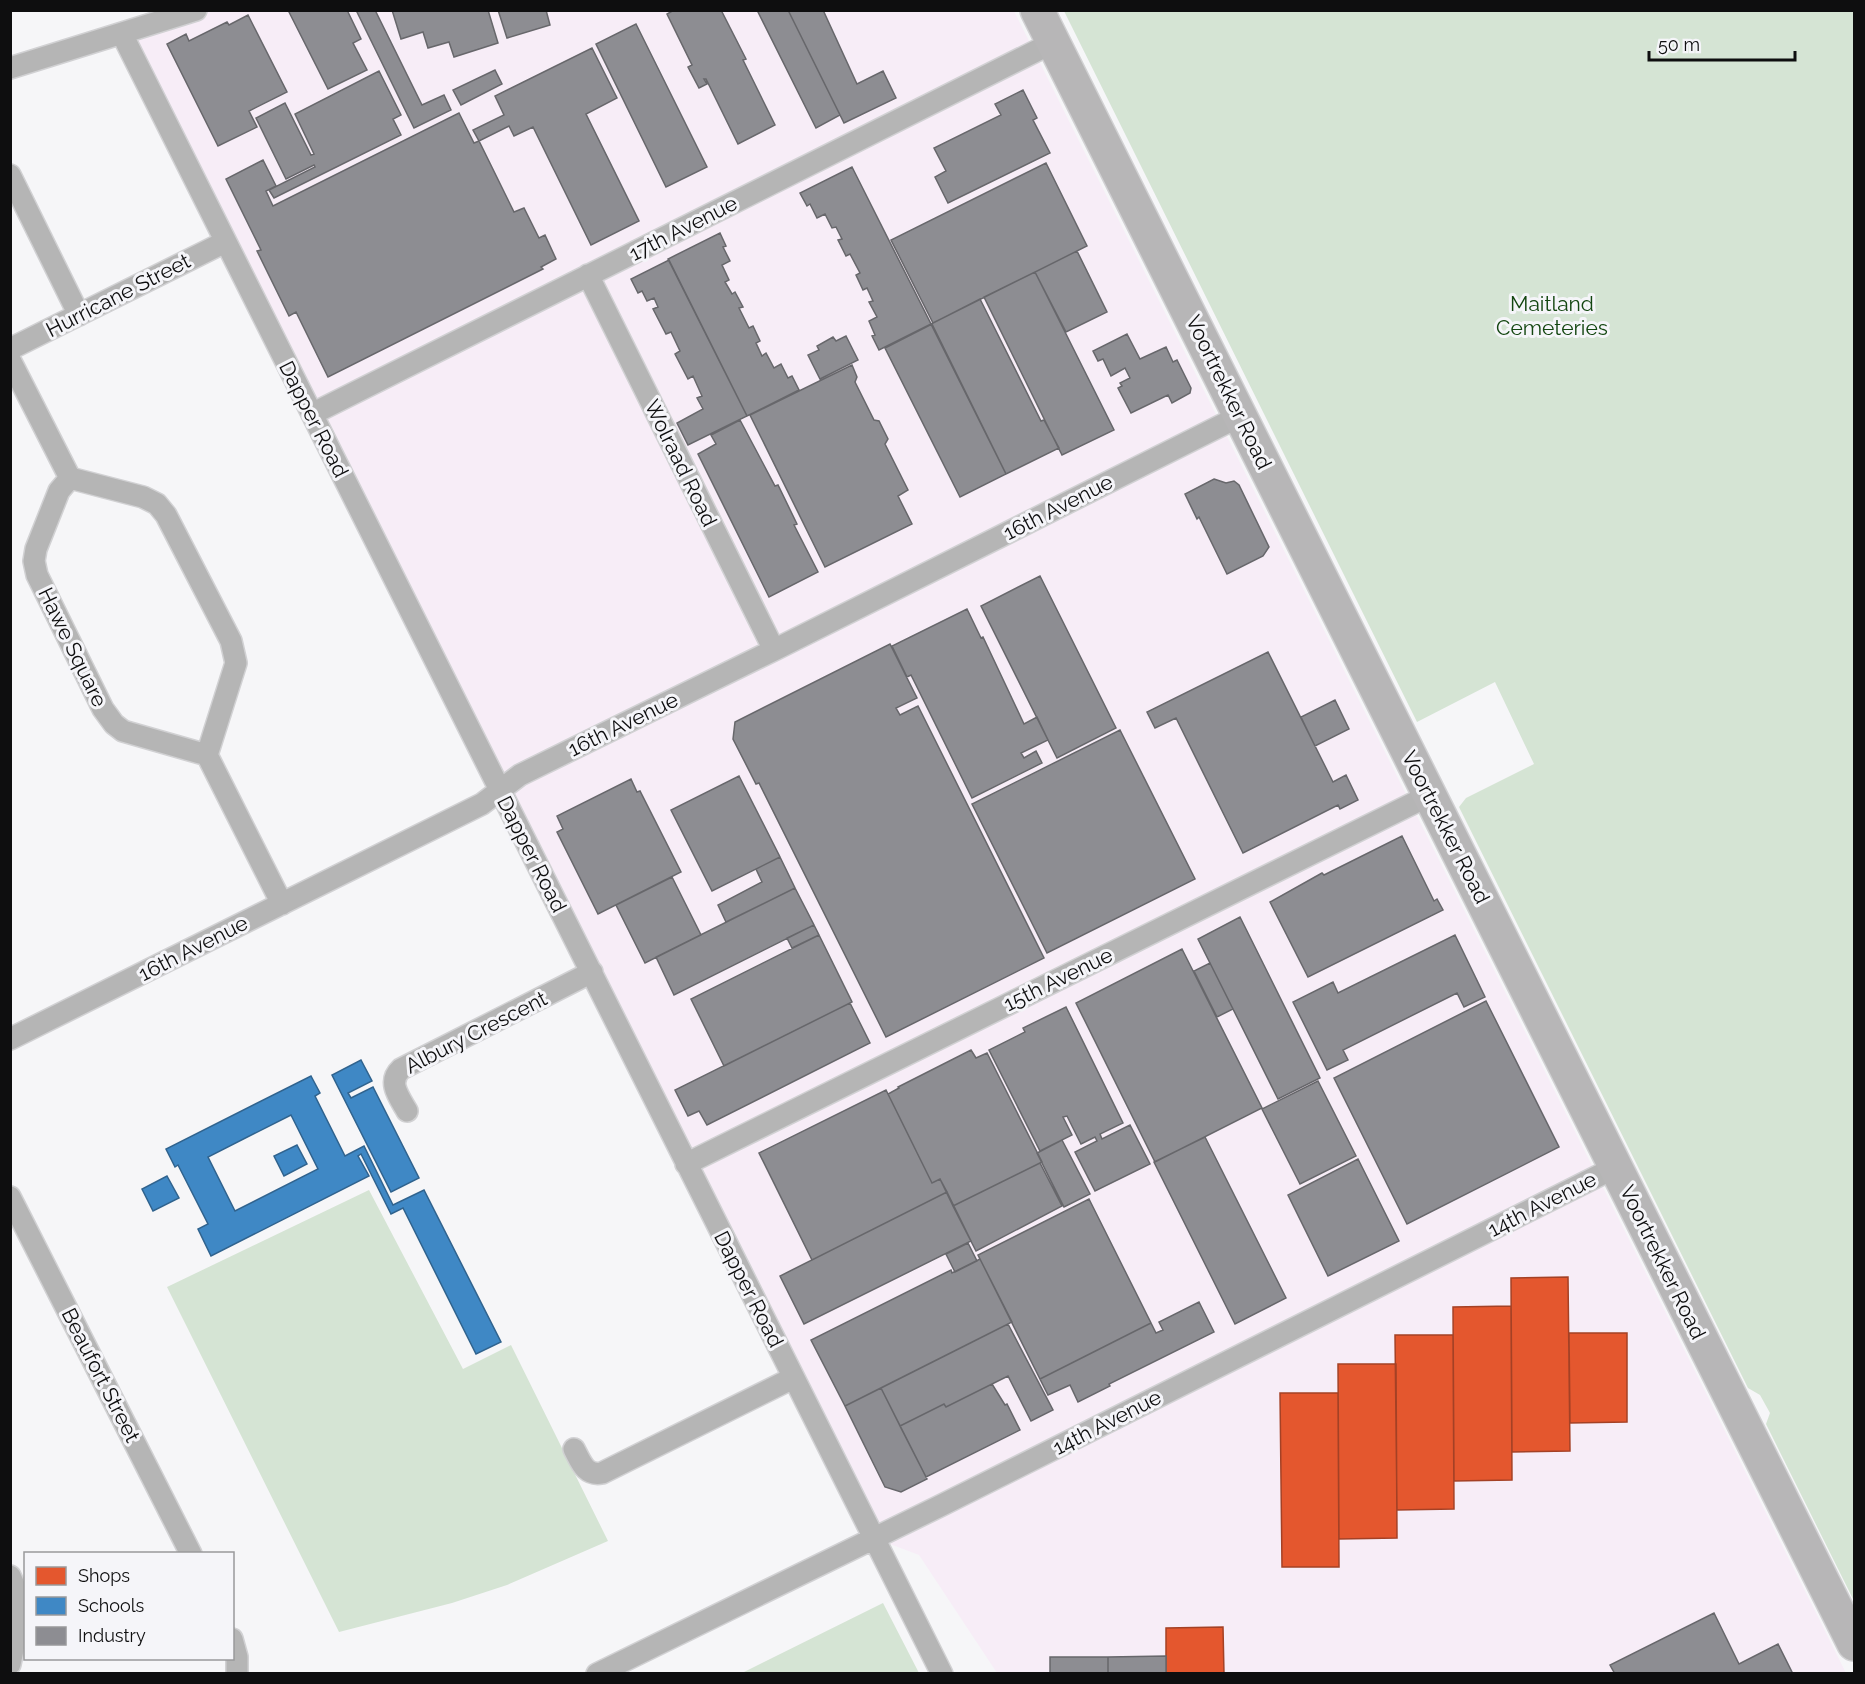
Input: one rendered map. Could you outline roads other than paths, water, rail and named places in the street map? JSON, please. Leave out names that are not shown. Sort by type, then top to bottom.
[{"type":"main road","name":"Voortrekker Road","points":[[1037,10],[1854,1644]]},
{"type":"street","points":[[10,68],[196,10]]},
{"type":"street","name":"Dapper Road","points":[[122,34],[942,1674]]},
{"type":"street","name":"17th Avenue","points":[[312,414],[1054,42]]},
{"type":"street","points":[[10,175],[79,315]]},
{"type":"street","name":"Hurricane Street","points":[[10,349],[225,242]]},
{"type":"street","name":"Wolraad Road","points":[[588,275],[774,650]]},
{"type":"street","points":[[10,360],[70,478],[143,497],[157,504],[166,515],[231,641],[236,663],[207,755],[282,904]]},
{"type":"street","name":"16th Avenue","points":[[10,1039],[482,804],[520,776],[1240,416]]},
{"type":"street","name":"Hawe Square","points":[[70,478],[59,491],[36,549],[34,561],[37,575],[88,680],[103,709],[114,724],[123,731],[207,755]]},
{"type":"street","name":"15th Avenue","points":[[686,1164],[1430,795]]},
{"type":"street","name":"Albury Crescent","points":[[406,1111],[394,1081],[401,1069],[592,972]]},
{"type":"street","name":"14th Avenue","points":[[597,1674],[1616,1167]]},
{"type":"street","name":"Beaufort Street","points":[[10,1197],[190,1552]]},
{"type":"street","points":[[574,1449],[588,1472],[602,1473],[793,1378]]},
{"type":"street","points":[[10,1576],[20,1617],[10,1664]]},
{"type":"street","points":[[234,1647],[237,1674]]},
{"type":"park label","name":"Maitland Cemeteries","points":[[1552,315]]}]
